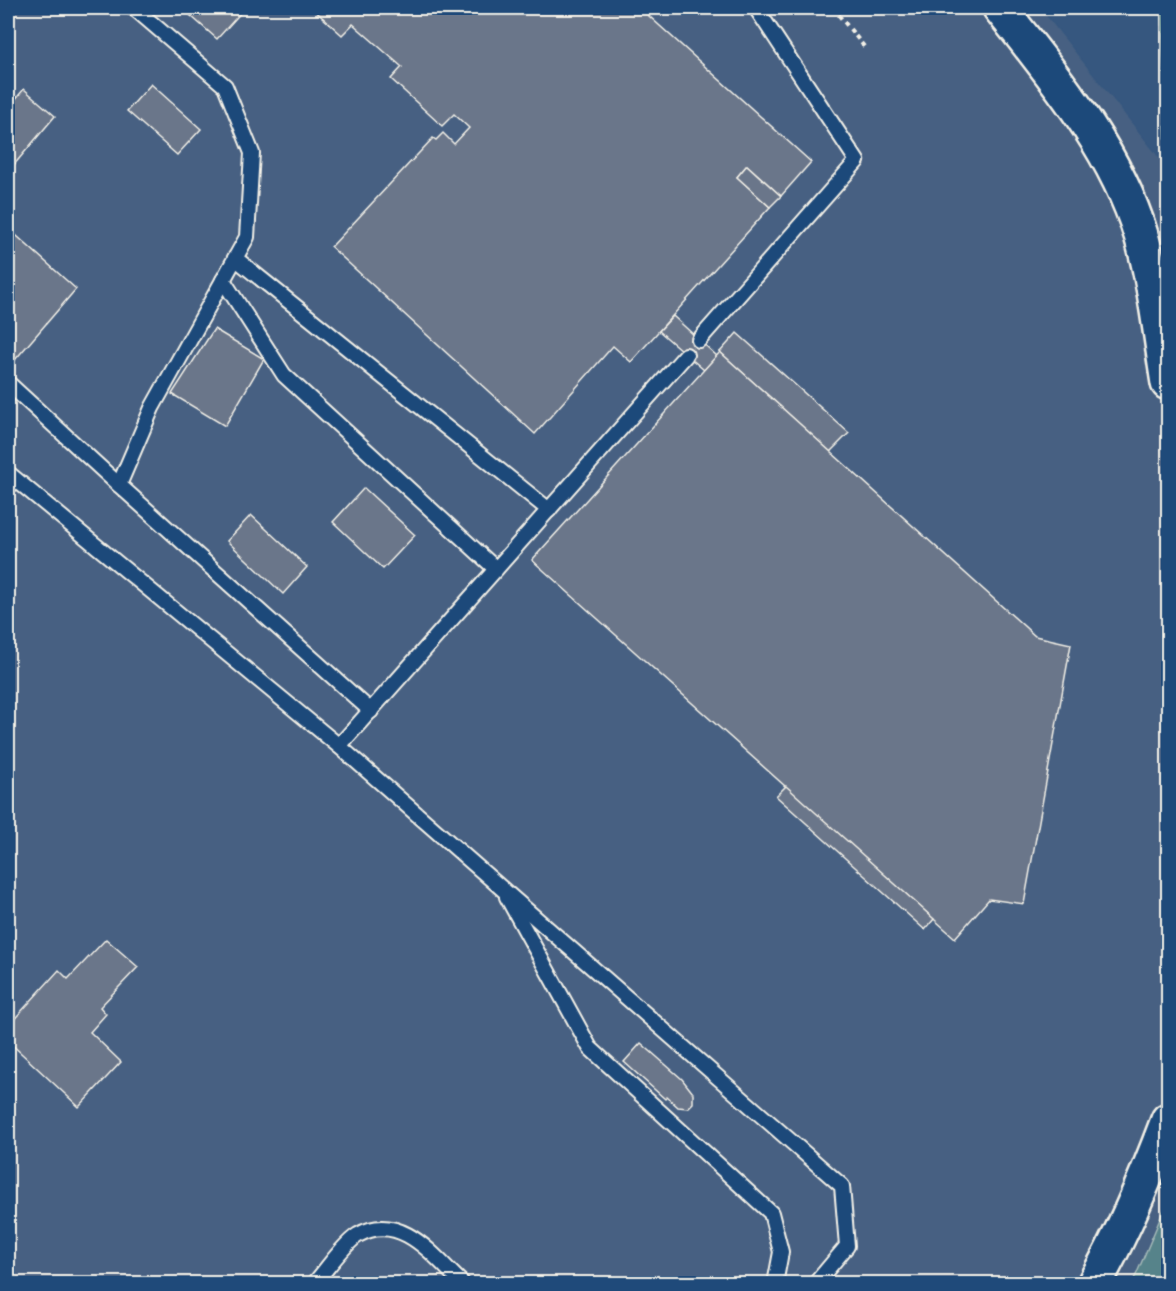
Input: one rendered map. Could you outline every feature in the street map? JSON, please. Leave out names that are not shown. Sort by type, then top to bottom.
[{"type":"main road","points":[[1000,8],[1092,131],[1122,185],[1147,256],[1168,383]]},
{"type":"main road","points":[[1094,1284],[1145,1180],[1168,1120]]},
{"type":"lane","points":[[119,485],[152,408],[247,237],[252,153],[225,86],[134,8]]},
{"type":"lane","points":[[699,340],[857,161],[756,8]]},
{"type":"lane","points":[[235,258],[549,510]]},
{"type":"lane","points":[[223,280],[284,375],[496,569]]},
{"type":"lane","points":[[339,746],[686,355]]},
{"type":"lane","points":[[8,384],[371,711]]},
{"type":"lane","points":[[8,473],[339,746],[842,1186],[847,1246],[815,1284]]},
{"type":"lane","points":[[502,888],[590,1048],[771,1213],[781,1252],[775,1284]]},
{"type":"lane","points":[[314,1284],[357,1236],[375,1228],[391,1227],[405,1231],[463,1284]]},
{"type":"path","points":[[833,8],[866,49]]},
{"type":"shaded area","points":[[8,8],[1040,8],[1168,169],[1168,1200],[1132,1283],[8,1283]]},
{"type":"green space","points":[[1162,8],[1168,8],[1168,219]]},
{"type":"green space","points":[[1168,1200],[1168,1283],[1132,1283],[1137,1273]]},
{"type":"building","points":[[182,8],[245,8],[217,39]]},
{"type":"building","points":[[312,8],[640,8],[811,162],[781,196],[747,165],[737,177],[770,207],[631,362],[613,346],[535,434],[331,247],[433,138],[436,140],[443,133],[454,144],[469,128],[454,114],[442,126],[391,79],[402,67],[353,24],[342,35]]},
{"type":"building","points":[[151,84],[201,129],[177,155],[127,111]]},
{"type":"building","points":[[24,89],[55,116],[8,172],[8,108]]},
{"type":"building","points":[[747,165],[781,196],[770,207],[737,177]]},
{"type":"building","points":[[8,228],[76,289],[8,368]]},
{"type":"building","points":[[673,316],[717,356],[704,370],[659,331]]},
{"type":"building","points":[[214,329],[264,359],[225,426],[172,394]]},
{"type":"building","points":[[737,333],[849,433],[830,452],[720,352]]},
{"type":"building","points":[[720,352],[1035,636],[1071,644],[1024,904],[989,899],[955,938],[532,560]]},
{"type":"building","points":[[364,488],[415,535],[383,569],[333,522]]},
{"type":"building","points":[[251,515],[307,567],[283,594],[227,541]]},
{"type":"building","points":[[786,786],[934,919],[925,930],[776,796]]},
{"type":"building","points":[[106,939],[138,967],[100,1007],[106,1014],[90,1032],[121,1062],[79,1107],[8,1041],[8,1026],[59,970],[68,979]]},
{"type":"building","points":[[641,1043],[682,1079],[693,1093],[693,1103],[688,1108],[678,1107],[667,1097],[665,1099],[624,1062]]}]
